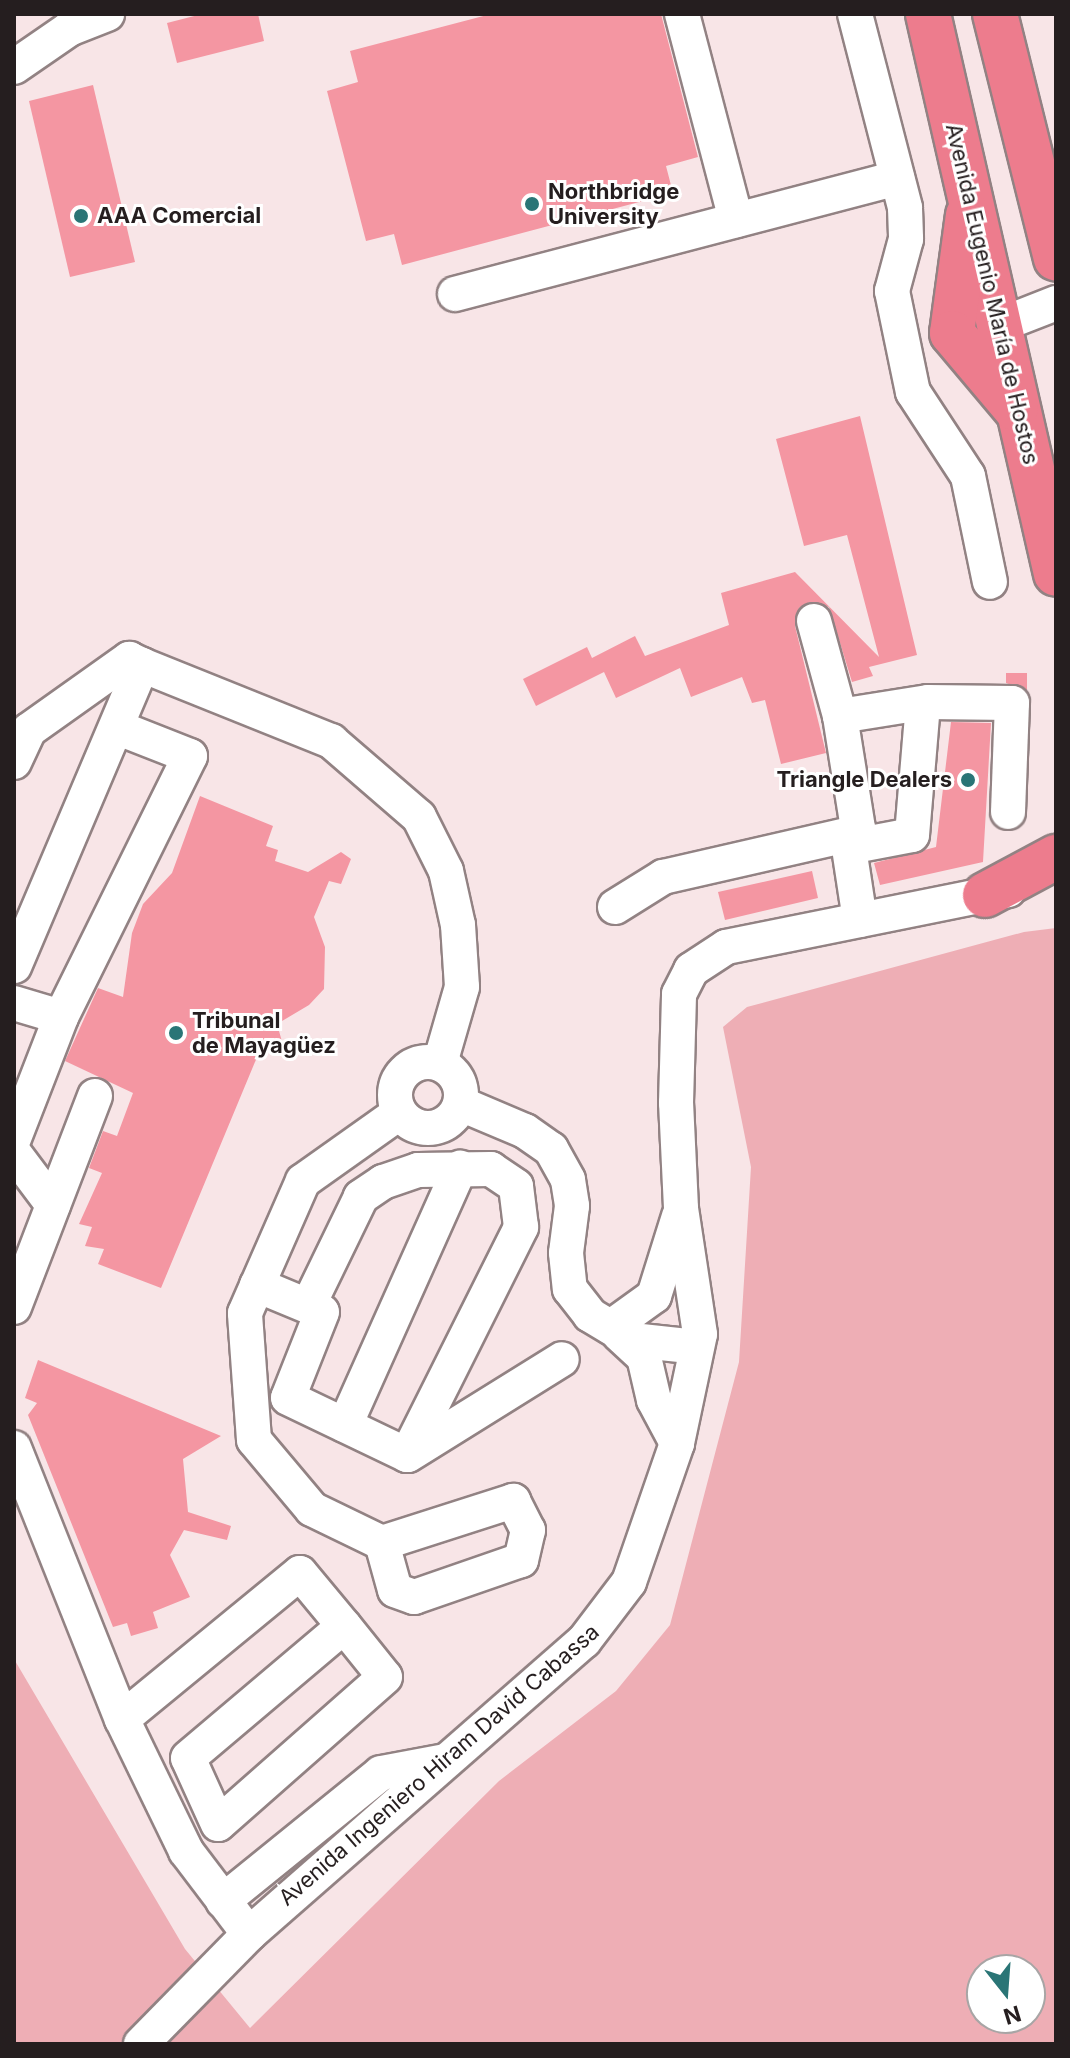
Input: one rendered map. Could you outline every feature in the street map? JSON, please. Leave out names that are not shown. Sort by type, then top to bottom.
[{"type":"highway","name":"Avenida Eugenio María de Hostos","points":[[928,14],[1056,574]]},
{"type":"highway","points":[[995,14],[1056,259]]},
{"type":"highway","points":[[971,197],[952,333],[1019,412]]},
{"type":"highway","points":[[985,895],[1056,857]]},
{"type":"street","points":[[14,67],[69,29],[107,14]]},
{"type":"street","points":[[682,14],[736,220]]},
{"type":"street","points":[[855,14],[897,178],[906,239],[892,291],[913,392],[968,476],[990,582]]},
{"type":"street","points":[[455,294],[897,178]]},
{"type":"street","points":[[1000,325],[1056,303]]},
{"type":"street","points":[[903,343],[952,333]]},
{"type":"street","points":[[814,621],[840,716],[858,828],[848,841],[860,920]]},
{"type":"street","points":[[14,762],[29,730],[129,659],[331,741],[419,817],[446,871],[458,925],[462,987],[440,1063]]},
{"type":"street","points":[[14,966],[142,665]]},
{"type":"street","points":[[840,716],[923,703],[1012,703],[1008,812]]},
{"type":"street","points":[[615,907],[663,877],[848,841],[912,835],[923,703]]},
{"type":"street","points":[[14,1138],[61,1017],[190,756],[116,727]]},
{"type":"street","name":"Avenida Ingeniero Hiram David Cabassa","points":[[141,2044],[249,1934],[611,1612],[648,1540],[677,1443],[699,1340],[681,1208],[676,1103],[679,994],[691,970],[726,947],[1056,880]]},
{"type":"street","points":[[14,1003],[61,1017]]},
{"type":"street","points":[[419,1062],[440,1063],[459,1080],[461,1104],[445,1125],[420,1128],[399,1113],[394,1093],[402,1074],[419,1062]]},
{"type":"street","points":[[14,1307],[95,1096]]},
{"type":"street","points":[[461,1104],[525,1131],[551,1149],[568,1180],[572,1206],[566,1253],[570,1289],[590,1315],[632,1340],[699,1340]]},
{"type":"street","points":[[382,1543],[312,1509],[254,1440],[245,1313],[303,1181],[399,1113]]},
{"type":"street","points":[[14,1153],[53,1205]]},
{"type":"street","points":[[308,1306],[361,1197],[383,1182],[418,1170],[460,1168],[491,1169],[516,1186],[521,1227],[407,1455]]},
{"type":"street","points":[[345,1425],[460,1168]]},
{"type":"street","points":[[611,1327],[654,1296],[681,1208]]},
{"type":"street","points":[[257,1285],[322,1312],[288,1398],[407,1455]]},
{"type":"street","points":[[611,1327],[644,1357],[654,1400],[677,1443]]},
{"type":"street","points":[[407,1455],[562,1359]]},
{"type":"street","points":[[14,1448],[122,1719],[186,1851],[249,1934]]},
{"type":"street","points":[[122,1719],[300,1573],[344,1626],[385,1677],[218,1824],[188,1758],[344,1626]]},
{"type":"street","points":[[223,1901],[381,1773],[445,1761]]},
{"type":"shaded area","points":[[1056,928],[1056,2044],[14,2044],[14,1659],[185,1949],[250,2028],[499,1781],[616,1691],[670,1625],[739,1362],[751,1167],[723,1027],[747,1007],[1024,932]]},
{"type":"building","points":[[202,14],[258,14],[264,41],[177,63],[167,23]]},
{"type":"building","points":[[491,14],[661,14],[698,157],[666,166],[673,193],[402,265],[394,234],[366,241],[327,91],[358,82],[350,51]]},
{"type":"building","points":[[93,85],[135,262],[70,277],[29,101]]},
{"type":"building","points":[[860,416],[917,655],[869,667],[873,676],[852,682],[829,607],[810,602],[799,608],[795,626],[826,753],[781,764],[765,700],[752,703],[742,677],[691,697],[680,668],[616,698],[604,672],[536,706],[523,679],[587,647],[592,658],[635,636],[645,656],[729,625],[721,593],[795,572],[879,657],[847,535],[804,546],[776,439]]},
{"type":"building","points":[[1006,673],[1027,673],[1027,691],[1006,683]]},
{"type":"building","name":"Triangle Dealers","points":[[951,722],[991,723],[983,862],[880,885],[874,863],[936,847]]},
{"type":"building","name":"Tribunal de Mayagüez","points":[[200,796],[273,826],[266,846],[278,850],[275,861],[308,872],[341,852],[351,859],[341,884],[329,881],[314,917],[325,947],[324,989],[309,1005],[277,1024],[283,1045],[260,1050],[161,1288],[98,1264],[104,1249],[85,1246],[92,1227],[79,1224],[102,1173],[89,1168],[103,1131],[117,1136],[133,1093],[65,1061],[98,988],[123,997],[132,933],[143,904],[172,873]]},
{"type":"building","points":[[812,871],[818,898],[725,920],[718,892]]},
{"type":"building","points":[[38,1360],[221,1436],[183,1459],[188,1512],[231,1526],[227,1540],[184,1530],[170,1555],[190,1597],[153,1612],[158,1628],[131,1636],[127,1623],[113,1627],[28,1415],[37,1403],[25,1398]]},
{"type":"place","name":"Northbridge University","points":[[532,204]]},
{"type":"place","name":"AAA Comercial","points":[[81,216]]},
{"type":"place","name":"Triangle Dealers","points":[[968,780]]},
{"type":"place","name":"Tribunal de Mayagüez","points":[[176,1033]]}]
